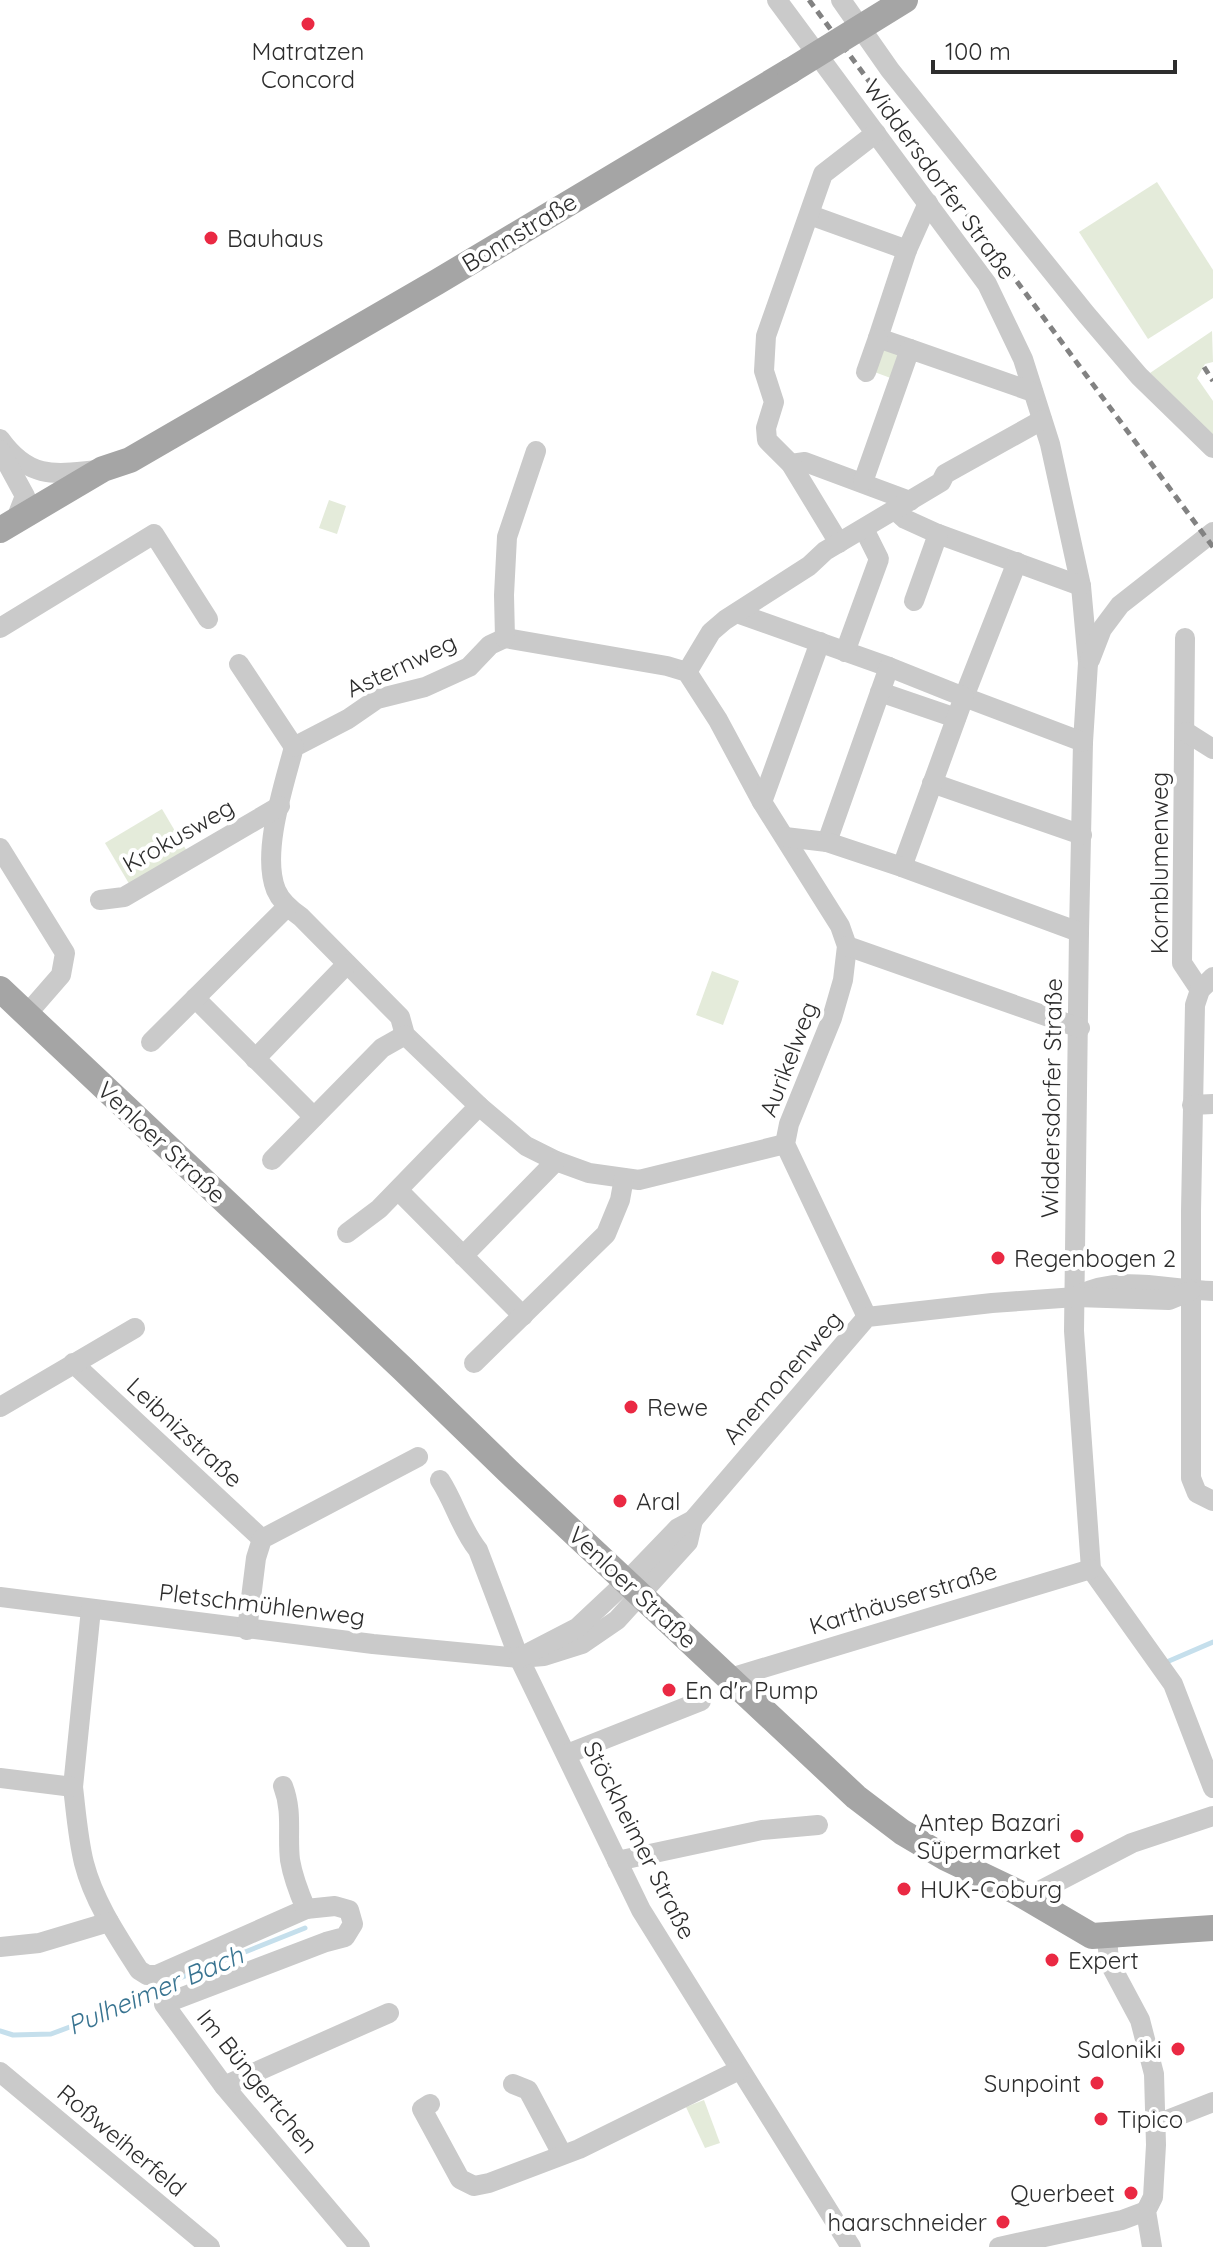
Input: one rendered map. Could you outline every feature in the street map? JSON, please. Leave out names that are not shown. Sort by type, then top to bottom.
[{"type":"main road","name":"Bonnstraße","points":[[8,524],[103,469],[130,460],[437,282],[905,0]]},
{"type":"main road","name":"Bonnstraße","points":[[0,545],[118,474],[130,460]]},
{"type":"main road","name":"Venloer Straße","points":[[0,989],[856,1797],[902,1832],[946,1858],[1026,1898],[1092,1936],[1107,1936]]},
{"type":"main road","points":[[1107,1936],[1213,1928]]},
{"type":"street","name":"Widdersdorfer Straße","points":[[841,0],[890,70],[1086,314],[1139,376],[1213,448]]},
{"type":"street","name":"Widdersdorfer Straße","points":[[783,8],[992,294],[1023,359],[1050,444],[1081,586],[1088,663],[1079,932],[1074,1331],[1091,1569]]},
{"type":"street","points":[[839,543],[791,464],[767,440],[766,428],[774,402],[764,371],[766,336],[823,174],[876,133]]},
{"type":"street","points":[[866,372],[907,250],[928,203]]},
{"type":"street","points":[[810,215],[907,250]]},
{"type":"street","points":[[878,338],[1033,392]]},
{"type":"street","points":[[863,482],[910,349]]},
{"type":"street","points":[[687,672],[711,632],[737,613],[809,566],[825,551],[941,482],[945,474],[1042,420]]},
{"type":"street","points":[[0,439],[11,454],[41,472],[58,474],[103,469]]},
{"type":"street","points":[[0,450],[25,496],[8,524]]},
{"type":"street","points":[[536,451],[507,537],[505,638],[687,672],[718,720],[762,802],[840,926],[847,946],[1080,1028]]},
{"type":"street","points":[[791,464],[805,462],[863,482],[902,506],[905,519],[1081,586]]},
{"type":"street","points":[[845,652],[879,559],[864,529]]},
{"type":"street","name":"Widdersdorfer Straße","points":[[1088,663],[1102,629],[1120,605],[1213,532]]},
{"type":"street","points":[[0,628],[154,534],[208,619]]},
{"type":"street","points":[[914,601],[938,534]]},
{"type":"street","points":[[902,867],[1017,562]]},
{"type":"street","points":[[737,613],[889,667],[1083,742]]},
{"type":"street","name":"Asternweg","points":[[294,747],[348,719],[377,699],[408,693],[469,667],[490,645],[505,638]]},
{"type":"street","name":"Kornblumenweg","points":[[1185,638],[1182,963],[1206,984],[1195,1005],[1191,1478],[1197,1493],[1213,1501]]},
{"type":"street","points":[[762,802],[820,642]]},
{"type":"street","points":[[239,664],[294,747],[272,848],[271,874],[277,893],[287,907],[301,917],[400,1017],[405,1035],[479,1106],[526,1146],[556,1161],[589,1173],[639,1180],[785,1144]]},
{"type":"street","points":[[827,842],[889,667]]},
{"type":"street","points":[[880,692],[956,718]]},
{"type":"street","points":[[1186,732],[1213,749]]},
{"type":"street","points":[[932,783],[1082,835]]},
{"type":"street","name":"Krokusweg","points":[[100,900],[124,897],[280,806]]},
{"type":"street","points":[[785,837],[827,842],[1079,932]]},
{"type":"street","points":[[0,848],[65,953],[61,975],[27,1014]]},
{"type":"street","points":[[151,1042],[287,907]]},
{"type":"street","name":"Aurikelweg","points":[[847,946],[843,980],[832,1018],[789,1124],[785,1144],[867,1317]]},
{"type":"street","points":[[255,1059],[347,964]]},
{"type":"street","points":[[195,998],[314,1117]]},
{"type":"street","points":[[272,1160],[382,1048],[405,1035]]},
{"type":"street","points":[[1192,1105],[1213,1104]]},
{"type":"street","points":[[347,1233],[379,1209],[479,1106]]},
{"type":"street","points":[[463,1256],[556,1161]]},
{"type":"street","points":[[474,1363],[606,1234],[620,1200],[624,1178]]},
{"type":"street","points":[[398,1190],[523,1316]]},
{"type":"street","name":"Anemonenweg","points":[[633,1588],[678,1528],[693,1520],[867,1317],[1076,1297],[1109,1284],[1170,1285],[1191,1291],[1213,1291]]},
{"type":"street","points":[[0,1407],[135,1328]]},
{"type":"street","name":"Leibnizstraße","points":[[73,1363],[262,1539]]},
{"type":"street","points":[[247,1630],[256,1558],[262,1539],[418,1457]]},
{"type":"street","name":"Stöckheimer Straße","points":[[440,1480],[453,1500],[468,1537],[478,1550],[519,1658],[641,1910],[851,2247]]},
{"type":"street","points":[[1091,1569],[1173,1684],[1213,1788]]},
{"type":"street","name":"Karthäuserstraße","points":[[730,1678],[1091,1569]]},
{"type":"street","points":[[519,1658],[577,1628],[633,1588]]},
{"type":"street","name":"Pletschmühlenweg","points":[[0,1597],[247,1630],[519,1658]]},
{"type":"street","name":"Im Büngertchen","points":[[91,1609],[73,1787],[84,1864],[109,1922],[139,1970],[147,1975],[157,1975],[306,1909],[335,1906],[349,1910],[353,1924],[345,1937],[164,2004],[224,2086],[360,2247]]},
{"type":"street","points":[[567,1754],[701,1701]]},
{"type":"street","points":[[0,1778],[73,1787]]},
{"type":"street","points":[[283,1786],[290,1803],[293,1877],[306,1909]]},
{"type":"street","points":[[1026,1898],[1132,1843],[1213,1816]]},
{"type":"street","points":[[617,1861],[762,1830],[818,1825]]},
{"type":"street","points":[[0,1947],[39,1943],[109,1922]]},
{"type":"street","points":[[1107,1936],[1109,1962],[1140,2020],[1154,2074],[1157,2124],[1153,2197],[1146,2211],[1152,2247]]},
{"type":"street","points":[[224,2086],[389,2013]]},
{"type":"street","points":[[430,2104],[422,2109],[437,2137],[460,2179],[474,2186],[579,2149],[739,2070]]},
{"type":"street","name":"Roßweiherfeld","points":[[0,2072],[210,2247]]},
{"type":"street","points":[[513,2084],[528,2090],[562,2154]]},
{"type":"street","points":[[1157,2124],[1213,2102]]},
{"type":"street","points":[[999,2247],[1122,2220],[1146,2211]]},
{"type":"green space","points":[[1157,182],[1213,270],[1213,298],[1148,339],[1079,232]]},
{"type":"green space","points":[[1212,331],[1213,362],[1205,364],[1197,378],[1213,401],[1213,436],[1150,373]]},
{"type":"green space","points":[[879,342],[907,350],[896,380],[869,370]]},
{"type":"green space","points":[[329,500],[346,506],[337,534],[319,528]]},
{"type":"green space","points":[[162,809],[188,853],[131,887],[105,843]]},
{"type":"green space","points":[[712,971],[739,981],[723,1025],[696,1015]]},
{"type":"green space","points":[[704,2100],[720,2143],[705,2148],[686,2107]]},
{"type":"waterway","name":"Pulheimer Bach","points":[[1169,1661],[1213,1642]]},
{"type":"waterway","name":"Pulheimer Bach","points":[[0,2031],[13,2035],[51,2034],[91,2019],[125,2000],[305,1928]]},
{"type":"railway","points":[[809,0],[1213,547]]},
{"type":"railway","points":[[1204,367],[1213,381]]},
{"type":"place","name":"Matratzen Concord","points":[[308,24]]},
{"type":"place","name":"Bauhaus","points":[[211,238]]},
{"type":"place","name":"Regenbogen 2","points":[[998,1258]]},
{"type":"place","name":"Rewe","points":[[631,1407]]},
{"type":"place","name":"Aral","points":[[620,1501]]},
{"type":"place","name":"En d'r Pump","points":[[669,1690]]},
{"type":"place","name":"Antep Bazari Süpermarket","points":[[1077,1836]]},
{"type":"place","name":"HUK-Coburg","points":[[904,1889]]},
{"type":"place","name":"Expert","points":[[1052,1960]]},
{"type":"place","name":"Saloniki","points":[[1178,2049]]},
{"type":"place","name":"Sunpoint","points":[[1097,2083]]},
{"type":"place","name":"Tipico","points":[[1101,2119]]},
{"type":"place","name":"Querbeet","points":[[1131,2193]]},
{"type":"place","name":"haarschneider","points":[[1003,2222]]}]
